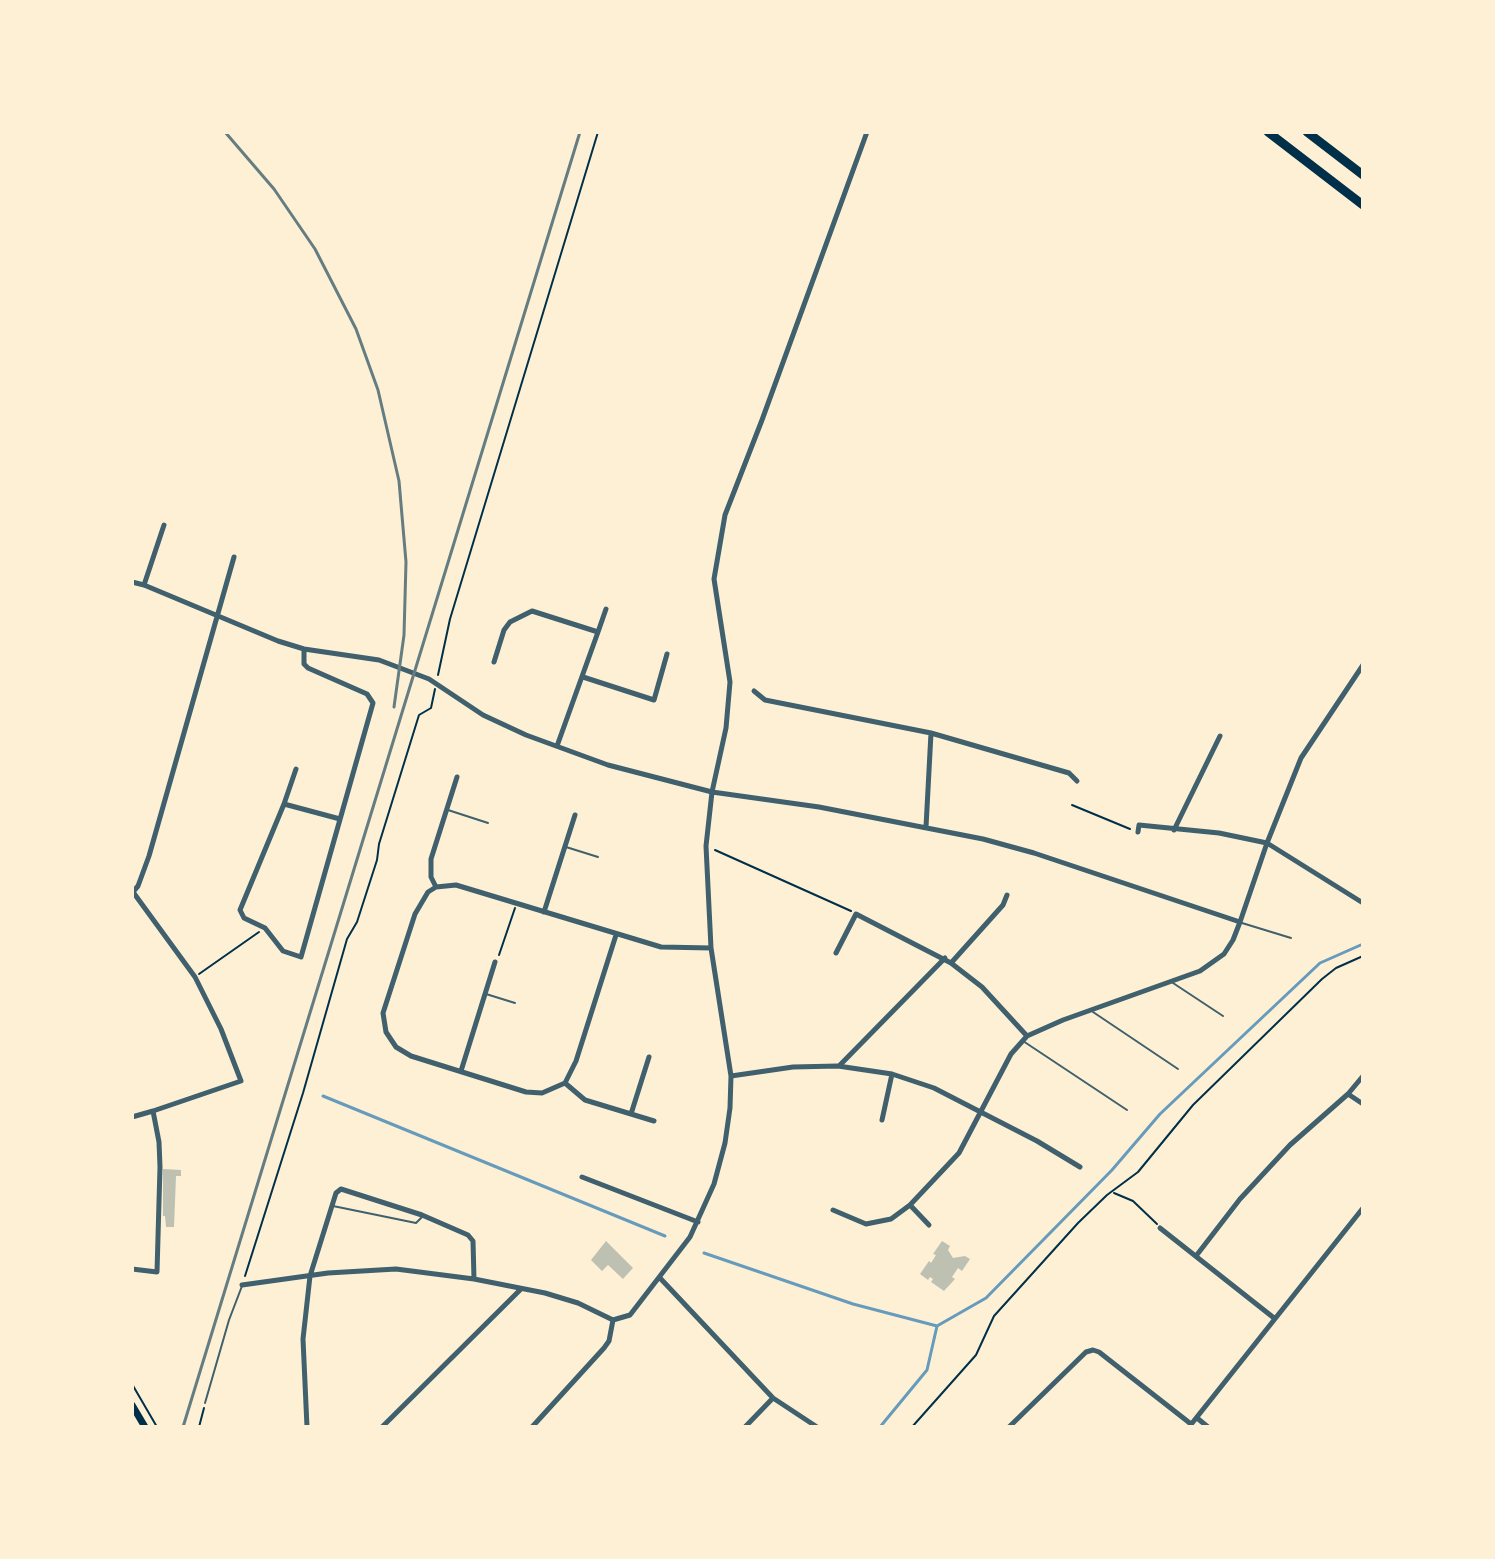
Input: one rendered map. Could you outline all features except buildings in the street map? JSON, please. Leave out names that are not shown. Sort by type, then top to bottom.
[{"type":"highway","points":[[1268,132],[1363,205]]},
{"type":"highway","points":[[1307,132],[1363,175]]},
{"type":"main road","points":[[132,1405],[145,1427]]},
{"type":"street","points":[[242,1285],[396,1269],[522,1288],[578,1303],[613,1320],[630,1315],[690,1237],[714,1184],[730,1108],[731,1076],[711,948],[706,846],[712,792],[730,706],[730,682],[714,579],[725,515],[867,132]]},
{"type":"street","points":[[144,585],[164,525]]},
{"type":"street","points":[[132,1117],[241,1081],[221,1029],[195,977],[132,893],[138,886],[149,856],[234,557]]},
{"type":"street","points":[[132,582],[304,649],[391,664],[441,685],[507,728],[608,765],[712,792],[819,807],[926,827],[1023,850],[1240,922]]},
{"type":"street","points":[[557,746],[606,609]]},
{"type":"street","points":[[494,662],[504,630],[510,622],[532,611],[598,632]]},
{"type":"street","points":[[296,769],[240,910],[244,918],[265,928],[283,951],[301,957],[373,703],[367,694],[308,668],[304,664],[304,649]]},
{"type":"street","points":[[583,677],[654,700],[667,654]]},
{"type":"street","points":[[833,1210],[866,1224],[891,1219],[910,1205],[959,1153],[1011,1054],[1024,1038],[1214,963],[1233,940],[1301,758],[1363,665]]},
{"type":"street","points":[[754,691],[765,700],[931,733],[1069,773],[1077,781]]},
{"type":"street","points":[[926,827],[931,733]]},
{"type":"street","points":[[1174,830],[1220,736]]},
{"type":"street","points":[[436,887],[431,877],[431,859],[457,777]]},
{"type":"street","points":[[284,804],[340,819]]},
{"type":"street","points":[[544,912],[575,815]]},
{"type":"street","points":[[1138,832],[1139,825],[1219,833],[1267,843],[1363,903]]},
{"type":"street","points":[[616,935],[576,1061],[565,1083],[550,1091],[534,1093],[461,1071],[403,1052],[390,1040],[383,1013],[418,906],[436,887],[463,886],[661,947],[711,948]]},
{"type":"street","points":[[951,963],[1003,905],[1007,895]]},
{"type":"street","points":[[836,953],[856,914],[945,958],[982,987],[1024,1038]]},
{"type":"street","points":[[838,1066],[945,958]]},
{"type":"street","points":[[461,1071],[495,962]]},
{"type":"street","points":[[631,1114],[649,1057]]},
{"type":"street","points":[[731,1076],[793,1067],[838,1066],[892,1074],[934,1088],[1037,1141],[1080,1167]]},
{"type":"street","points":[[882,1120],[892,1074]]},
{"type":"street","points":[[1196,1256],[1240,1199],[1290,1145],[1348,1094],[1363,1076]]},
{"type":"street","points":[[565,1083],[585,1100],[654,1121]]},
{"type":"street","points":[[1348,1094],[1363,1104]]},
{"type":"street","points":[[132,1269],[157,1272],[160,1167],[153,1111]]},
{"type":"street","points":[[582,1177],[698,1222]]},
{"type":"street","points":[[307,1427],[303,1339],[310,1276],[336,1193],[341,1189],[422,1215],[471,1237],[474,1279]]},
{"type":"street","points":[[910,1205],[929,1225]]},
{"type":"street","points":[[1009,1427],[1086,1352],[1093,1350],[1190,1426],[1363,1208]]},
{"type":"street","points":[[1160,1228],[1274,1318]]},
{"type":"street","points":[[660,1278],[773,1398],[817,1427]]},
{"type":"street","points":[[382,1427],[522,1288]]},
{"type":"street","points":[[532,1427],[604,1348],[609,1341],[613,1320]]},
{"type":"street","points":[[745,1427],[773,1398]]},
{"type":"street","points":[[1196,1418],[1208,1427]]},
{"type":"lane","points":[[448,810],[488,823]]},
{"type":"lane","points":[[565,846],[598,857]]},
{"type":"lane","points":[[1240,922],[1291,938]]},
{"type":"lane","points":[[1172,982],[1223,1016]]},
{"type":"lane","points":[[485,993],[515,1003]]},
{"type":"lane","points":[[1092,1011],[1178,1069]]},
{"type":"lane","points":[[1024,1038],[1127,1110]]},
{"type":"lane","points":[[332,1205],[416,1223],[422,1215]]},
{"type":"lane","points":[[205,1403],[242,1285]]},
{"type":"path","points":[[439,670],[454,605],[598,132]]},
{"type":"path","points":[[242,1285],[303,1093],[343,952],[357,922],[377,860],[379,844],[419,715],[431,708],[434,693]]},
{"type":"path","points":[[1072,805],[1138,832]]},
{"type":"path","points":[[706,846],[856,914]]},
{"type":"path","points":[[495,962],[516,903]]},
{"type":"path","points":[[195,977],[265,928]]},
{"type":"path","points":[[912,1427],[976,1355],[985,1332],[1000,1309],[1078,1223],[1138,1172],[1193,1105],[1322,979],[1336,968],[1363,956]]},
{"type":"path","points":[[1112,1192],[1133,1201],[1160,1228]]},
{"type":"path","points":[[132,1384],[157,1427]]},
{"type":"path","points":[[199,1427],[205,1403]]},
{"type":"waterway","points":[[704,1253],[853,1304],[937,1326],[986,1298],[1112,1170],[1160,1114],[1320,963],[1363,944]]},
{"type":"waterway","points":[[323,1096],[665,1236]]},
{"type":"waterway","points":[[880,1427],[927,1370],[937,1326]]},
{"type":"railway","points":[[225,132],[274,189],[315,249],[356,329],[378,390],[399,481],[406,562],[404,635],[394,707]]},
{"type":"railway","points":[[183,1427],[580,132]]}]
